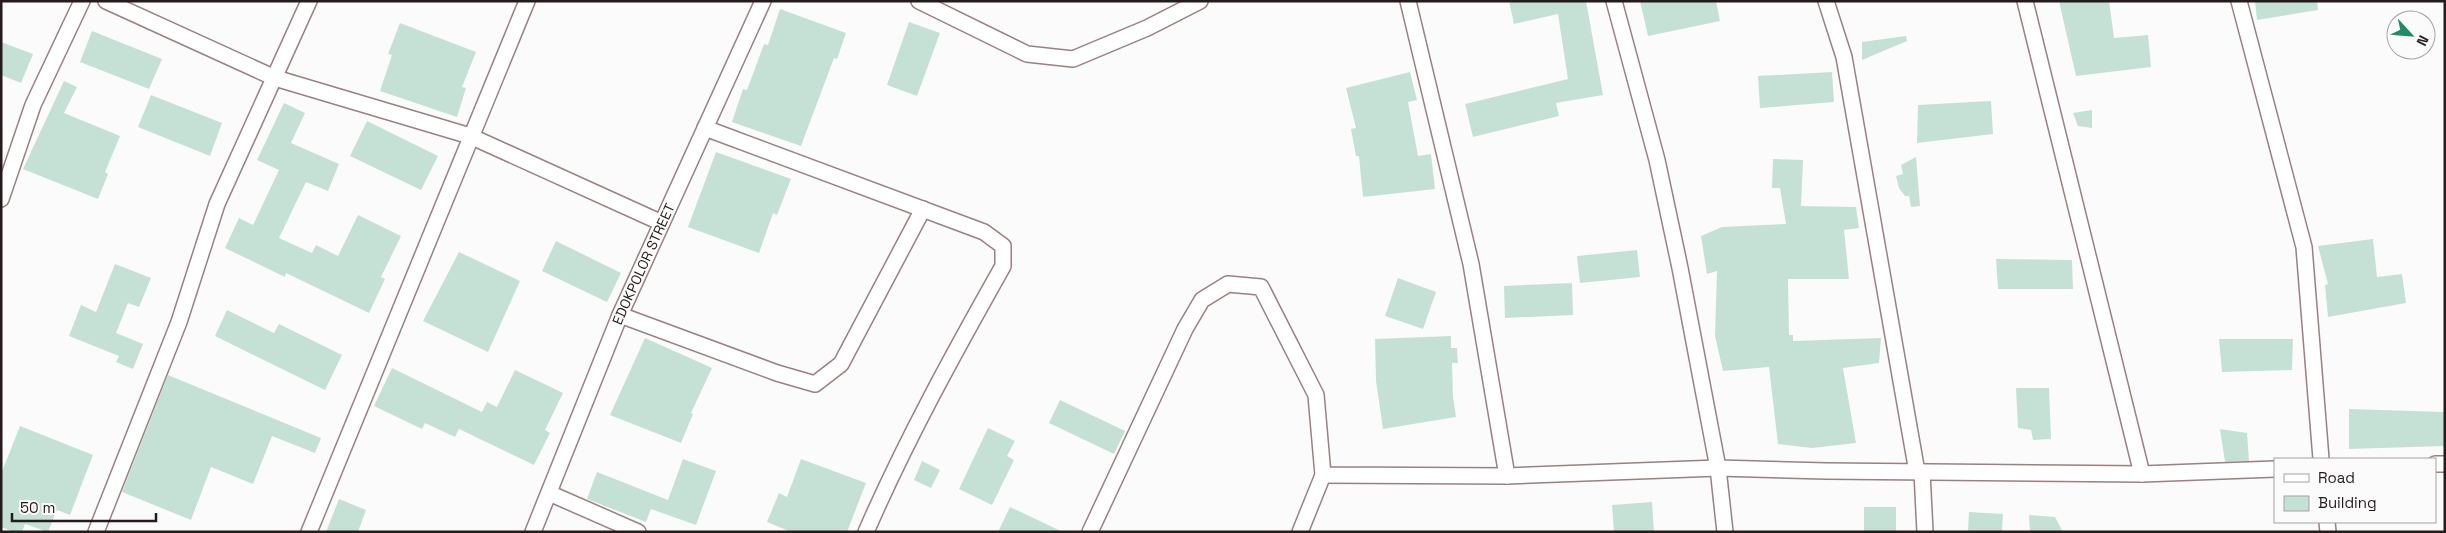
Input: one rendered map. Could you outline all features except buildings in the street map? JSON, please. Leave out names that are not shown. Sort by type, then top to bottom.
[{"type":"street","points":[[1,199],[34,105],[82,1]]},
{"type":"street","points":[[106,1],[276,78],[470,136],[662,223]]},
{"type":"street","points":[[96,532],[179,322],[217,204],[276,78],[277,70],[309,1]]},
{"type":"street","points":[[309,532],[527,1]]},
{"type":"street","name":"EDOKPOLOR STREET","points":[[533,532],[620,315],[763,1]]},
{"type":"street","points":[[919,1],[1027,54],[1073,59],[1147,28],[1200,1]]},
{"type":"street","points":[[1408,1],[1470,264],[1507,476]]},
{"type":"street","points":[[1614,1],[1657,160],[1718,468],[1725,532]]},
{"type":"street","points":[[1826,1],[1844,58],[1919,472],[1925,532]]},
{"type":"street","points":[[2025,1],[2142,474]]},
{"type":"street","points":[[2239,1],[2304,247],[2321,458]]},
{"type":"street","points":[[705,128],[984,232],[1003,246],[1003,266],[943,374],[890,476],[866,532]]},
{"type":"street","points":[[620,315],[776,373],[815,384],[841,364],[923,209]]},
{"type":"street","points":[[1090,532],[1186,329],[1202,300],[1228,284],[1261,287],[1316,395],[1323,475],[1300,532]]},
{"type":"street","points":[[1323,475],[1507,476],[1718,468],[2142,474],[2274,469]]},
{"type":"street","points":[[549,493],[638,532]]}]
